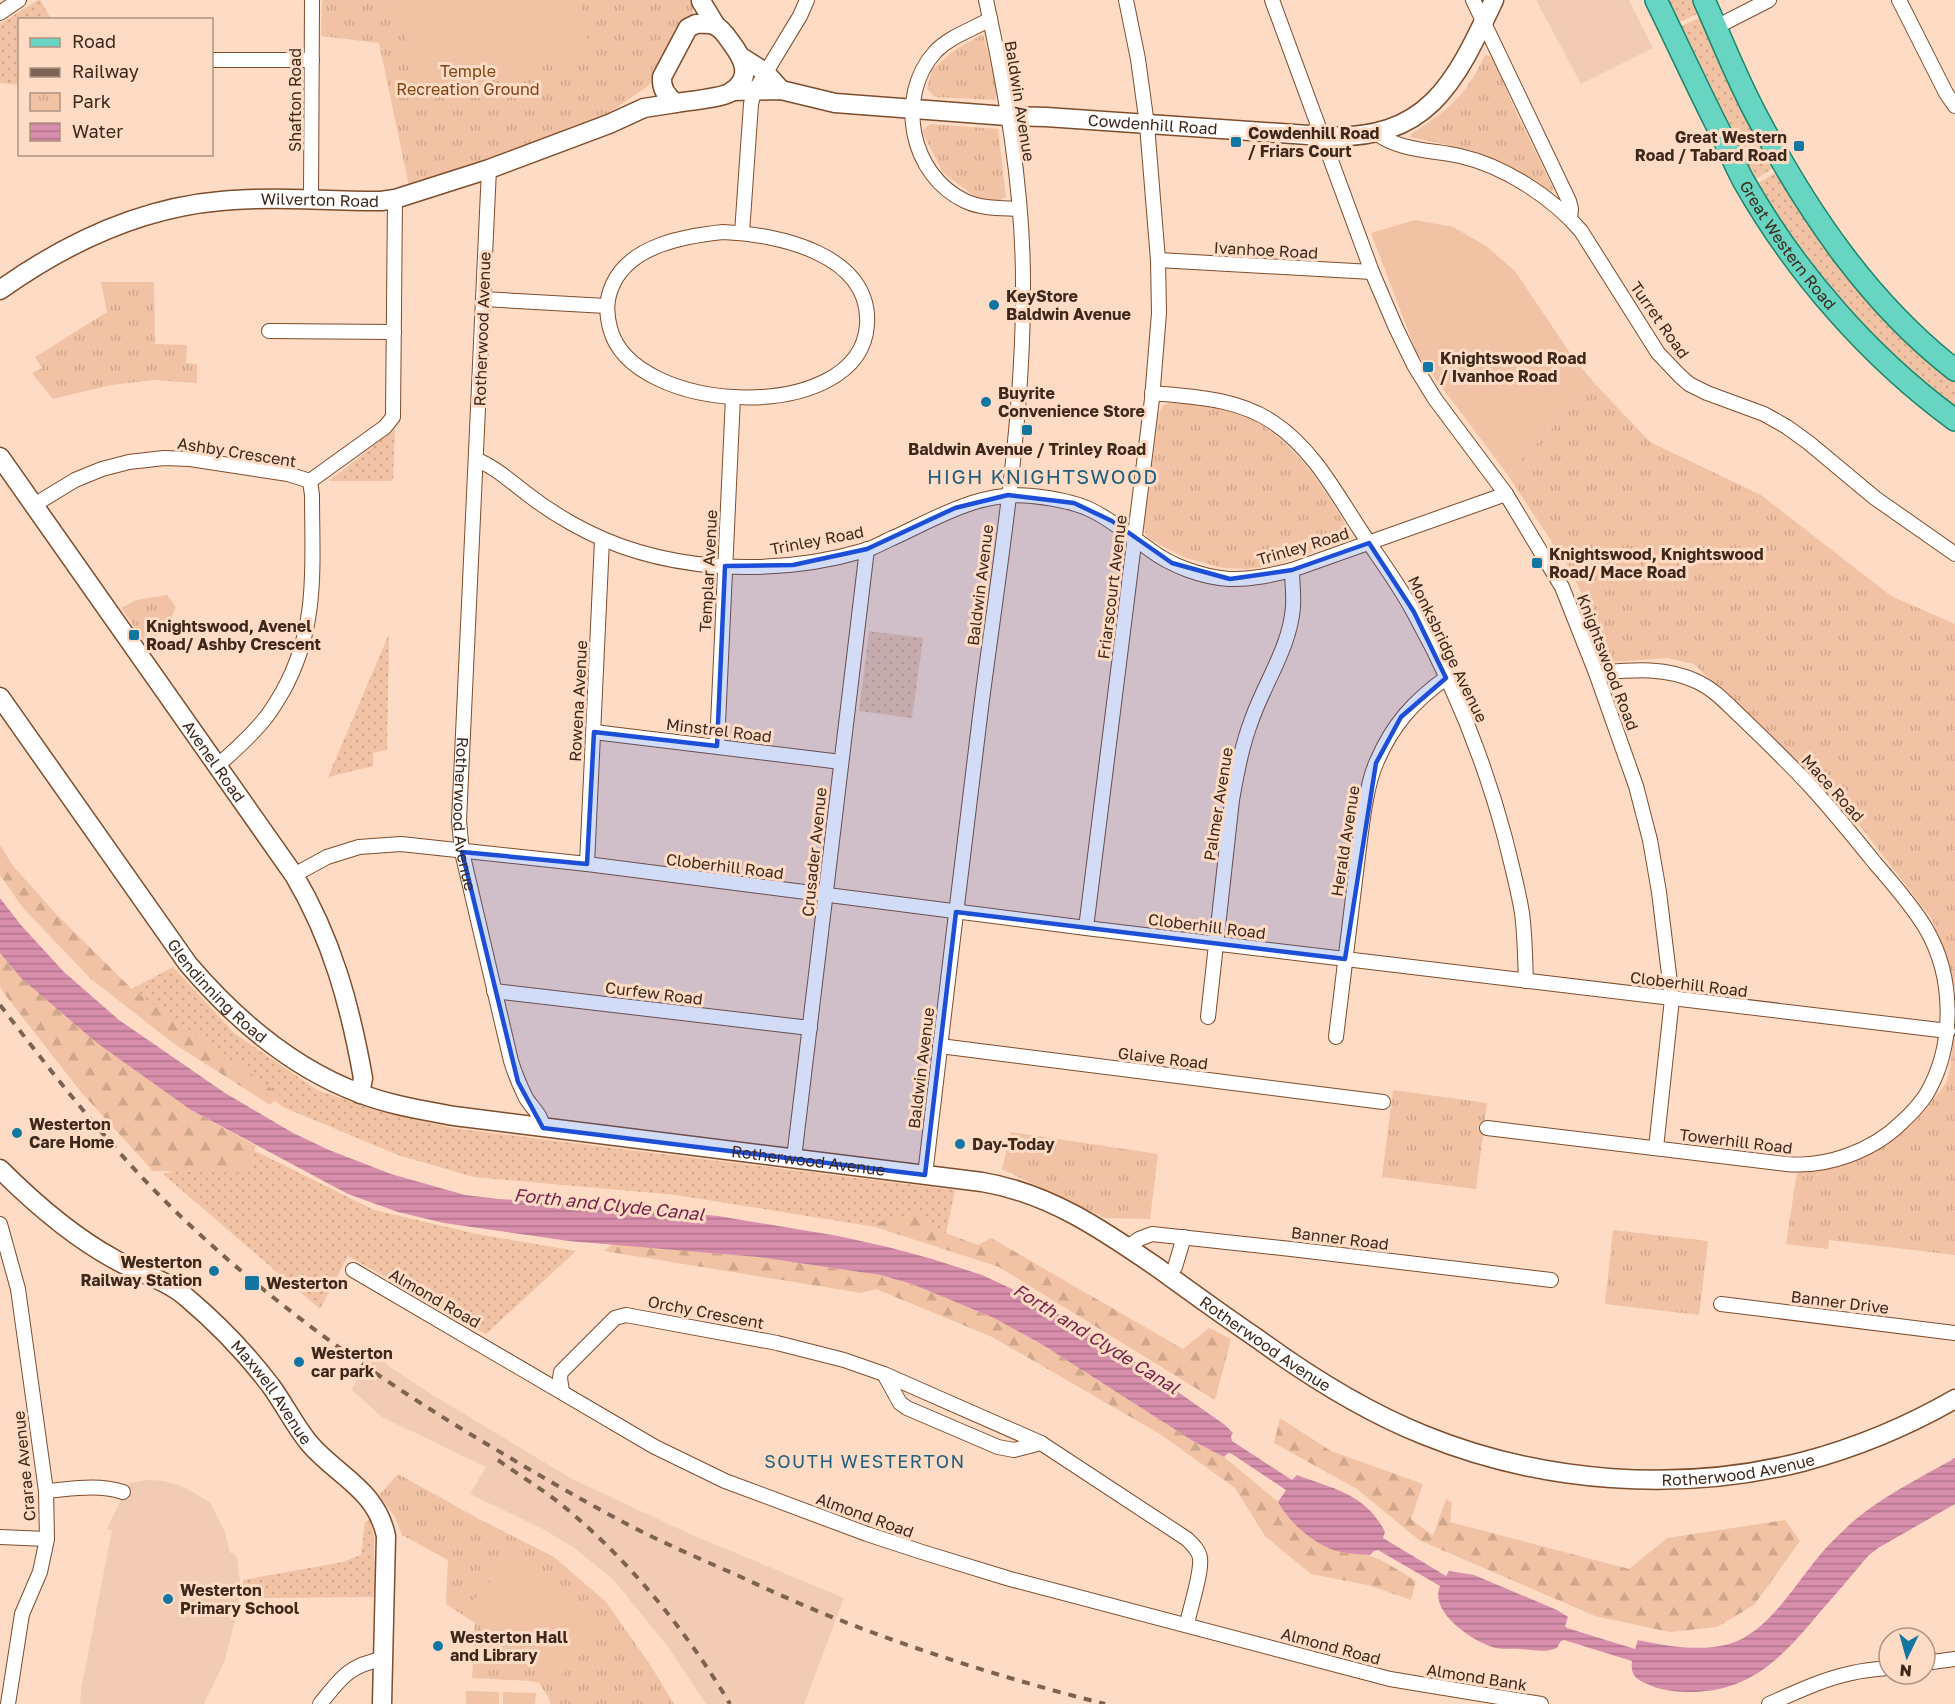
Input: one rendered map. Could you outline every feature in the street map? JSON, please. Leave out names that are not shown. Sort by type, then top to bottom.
[{"type":"main road","name":"Great Western Road","points":[[1656,0],[1743,178],[1794,259],[1829,303],[1886,362],[1955,420]]},
{"type":"main road","points":[[1704,0],[1758,119],[1810,210],[1865,283],[1930,351],[1955,369]]},
{"type":"street","points":[[0,13],[19,0]]},
{"type":"street","name":"Shafton Road","points":[[311,201],[312,0]]},
{"type":"street","points":[[701,0],[716,26],[723,31],[743,58],[744,76],[732,91]]},
{"type":"street","points":[[696,24],[701,0]]},
{"type":"street","points":[[742,233],[751,104],[760,82],[800,16],[807,0]]},
{"type":"street","name":"Baldwin Avenue","points":[[925,1175],[1017,426],[1022,344],[1023,280],[1019,209],[1007,116],[986,0]]},
{"type":"street","name":"Friarscourt Avenue","points":[[1086,928],[1135,538],[1159,313],[1158,260],[1146,125],[1138,59],[1126,0]]},
{"type":"street","name":"Knightswood Road","points":[[1272,0],[1372,272],[1396,328],[1414,365],[1456,429],[1506,494],[1562,587],[1596,673],[1636,786],[1650,840],[1659,892],[1672,999],[1656,1149]]},
{"type":"street","name":"Turret Road","points":[[1473,0],[1569,201],[1570,218],[1590,245],[1658,353],[1689,384],[1764,414],[1787,427],[1875,498],[1955,554]]},
{"type":"street","name":"Cowdenhill Road","points":[[743,58],[760,82],[781,90],[835,103],[1348,138],[1376,133],[1397,126],[1411,119],[1440,95],[1463,64],[1494,0]]},
{"type":"street","points":[[1716,27],[1768,0]]},
{"type":"street","points":[[1899,0],[1955,106]]},
{"type":"street","points":[[990,19],[951,39],[936,51],[925,66],[916,86],[912,122],[919,151],[936,180],[951,193],[984,208],[1019,209]]},
{"type":"street","points":[[644,108],[662,82],[664,73],[688,28],[696,24],[716,26]]},
{"type":"street","points":[[213,60],[312,60]]},
{"type":"street","points":[[662,82],[668,98],[676,103],[728,94],[760,82]]},
{"type":"street","name":"Wilverton Road","points":[[0,290],[65,248],[126,221],[195,204],[223,201],[381,201],[395,199],[489,170],[609,124],[644,108],[676,103]]},
{"type":"street","points":[[1376,133],[1392,144],[1464,157],[1491,166],[1524,184],[1570,218]]},
{"type":"street","name":"Rotherwood Avenue","points":[[489,170],[459,821],[462,852],[518,1082],[528,1101],[541,1118],[543,1128],[1002,1185],[1026,1192],[1080,1216],[1128,1247],[1306,1373],[1345,1397],[1424,1435],[1465,1450],[1550,1470],[1581,1475],[1651,1479],[1753,1472],[1831,1454],[1930,1413],[1955,1399]]},
{"type":"street","points":[[310,481],[385,427],[393,417],[395,199]]},
{"type":"street","points":[[742,233],[770,236],[791,242],[812,250],[844,270],[854,280],[866,303],[867,328],[864,340],[853,360],[836,375],[821,383],[786,394],[733,397],[698,392],[668,383],[631,363],[616,345],[611,334],[606,306],[614,282],[622,269],[650,250],[702,234],[742,233]]},
{"type":"street","name":"Ivanhoe Road","points":[[1158,260],[1372,272]]},
{"type":"street","points":[[483,299],[606,306]]},
{"type":"street","points":[[270,331],[394,332]]},
{"type":"street","name":"Monksbridge Avenue","points":[[1152,393],[1210,398],[1251,410],[1272,421],[1293,437],[1314,461],[1389,571],[1414,612],[1483,761],[1514,871],[1522,914],[1526,981]]},
{"type":"street","name":"Templar Avenue","points":[[717,746],[733,397]]},
{"type":"street","name":"Avenel Road","points":[[0,457],[294,875],[311,903],[324,930],[340,975],[363,1078],[360,1094]]},
{"type":"street","name":"Ashby Crescent","points":[[34,505],[75,480],[102,469],[129,462],[164,458],[190,459],[288,474],[310,481],[312,495],[311,608],[301,653],[293,673],[265,720],[217,766]]},
{"type":"street","name":"Trinley Road","points":[[477,460],[494,468],[570,523],[602,540],[672,560],[724,566],[793,565],[867,549],[955,508],[1008,495],[1074,503],[1112,521],[1151,551],[1172,563],[1212,576],[1230,579],[1249,578],[1292,570],[1506,494]]},
{"type":"street","name":"Rowena Avenue","points":[[588,864],[602,540]]},
{"type":"street","name":"Crusader Avenue","points":[[794,1158],[867,549]]},
{"type":"street","name":"Palmer Avenue","points":[[1208,1017],[1232,800],[1253,716],[1290,627],[1293,607],[1292,570]]},
{"type":"street","name":"Mace Road","points":[[1596,673],[1653,670],[1670,672],[1698,682],[1712,690],[1773,747],[1833,810],[1925,926],[1946,978],[1950,1002],[1948,1031]]},
{"type":"street","name":"Herald Avenue","points":[[1336,1037],[1363,823],[1376,763],[1401,717],[1422,695],[1446,678]]},
{"type":"street","name":"Glendinning Road","points":[[0,697],[188,964],[212,992],[269,1043],[306,1068],[360,1094],[453,1116],[543,1128]]},
{"type":"street","name":"Minstrel Road","points":[[594,732],[840,762]]},
{"type":"street","name":"Cloberhill Road","points":[[294,875],[327,857],[358,847],[401,844],[588,864],[1346,960],[1948,1031]]},
{"type":"street","name":"Curfew Road","points":[[494,991],[810,1028]]},
{"type":"street","name":"Towerhill Road","points":[[1487,1128],[1796,1165],[1820,1163],[1852,1154],[1890,1134],[1915,1110],[1926,1095],[1940,1065],[1948,1031]]},
{"type":"street","name":"Glaive Road","points":[[940,1046],[1383,1102]]},
{"type":"street","name":"Maxwell Avenue","points":[[0,1169],[32,1200],[67,1227],[113,1259],[171,1286],[210,1318],[233,1340],[270,1385],[308,1442],[357,1485],[367,1497],[381,1520],[386,1536],[382,1704]]},
{"type":"street","name":"Crarae Avenue","points":[[0,1224],[18,1289],[46,1491],[47,1539],[40,1572],[22,1614],[8,1704]]},
{"type":"street","name":"Banner Road","points":[[1128,1247],[1152,1234],[1551,1280]]},
{"type":"street","points":[[1175,1267],[1184,1238]]},
{"type":"street","name":"Almond Road","points":[[353,1270],[665,1452],[772,1499],[921,1552],[1048,1589],[1409,1683]]},
{"type":"street","name":"Banner Drive","points":[[1721,1304],[1955,1333]]},
{"type":"street","name":"Orchy Crescent","points":[[562,1392],[561,1372],[615,1318],[626,1315],[777,1343],[844,1360],[884,1374],[1041,1443],[1187,1539],[1196,1548],[1200,1558],[1187,1624]]},
{"type":"street","points":[[884,1374],[900,1403],[907,1408],[998,1448],[1014,1450],[1041,1443]]},
{"type":"street","points":[[46,1491],[105,1487],[123,1492]]},
{"type":"street","points":[[0,1537],[47,1539]]},
{"type":"street","points":[[320,1704],[348,1671],[383,1659]]},
{"type":"street","points":[[1937,1661],[1955,1659]]},
{"type":"street","points":[[1769,1704],[1807,1687],[1852,1673],[1877,1670]]},
{"type":"street","name":"Almond Bank","points":[[1409,1683],[1541,1704]]},
{"type":"highlighted area","points":[[1008,495],[1074,503],[1112,521],[1172,563],[1230,579],[1292,570],[1369,543],[1414,612],[1446,678],[1401,717],[1376,763],[1345,959],[956,912],[925,1175],[543,1128],[518,1082],[462,852],[587,864],[594,732],[717,746],[725,566],[793,565],[867,549],[955,508]]},
{"type":"shaded area","points":[[1536,0],[1629,0],[1653,48],[1581,84]]},
{"type":"shaded area","points":[[370,1351],[431,1394],[572,1479],[692,1535],[844,1598],[804,1704],[706,1704],[668,1647],[613,1579],[573,1547],[541,1528],[470,1494],[486,1467],[382,1417],[352,1390]]},
{"type":"shaded area","name":"Westerton Primary School","points":[[148,1480],[178,1485],[210,1503],[225,1532],[230,1553],[234,1553],[237,1558],[240,1584],[237,1613],[225,1660],[204,1704],[80,1704],[112,1530],[107,1529],[129,1483]]},
{"type":"green space","points":[[38,0],[50,18],[18,18],[18,85],[0,83],[0,24]]},
{"type":"green space","name":"Temple Recreation Ground","points":[[322,0],[692,0],[693,12],[648,86],[600,119],[409,186],[379,43],[321,36]]},
{"type":"green space","points":[[397,0],[579,0],[591,54],[419,94]]},
{"type":"green space","points":[[1667,0],[1693,0],[1699,13],[1678,23]]},
{"type":"green space","points":[[1701,17],[1775,167],[1755,179],[1680,27]]},
{"type":"green space","points":[[983,34],[998,93],[995,100],[935,97],[927,89],[932,70],[955,50]]},
{"type":"green space","points":[[1485,55],[1492,57],[1553,188],[1552,192],[1502,162],[1470,150],[1410,137],[1454,102],[1472,80]]},
{"type":"green space","points":[[930,124],[998,129],[1006,197],[998,201],[977,198],[943,173],[922,131]]},
{"type":"green space","points":[[1778,171],[1955,378],[1955,407],[1897,358],[1870,331],[1800,246],[1757,184]]},
{"type":"green space","points":[[1415,220],[1453,227],[1486,246],[1515,271],[1572,356],[1595,384],[1507,474],[1417,354],[1371,233]]},
{"type":"green space","points":[[101,282],[154,282],[155,344],[187,345],[186,363],[197,364],[197,383],[154,380],[111,385],[53,399],[32,373],[42,368],[35,357],[107,312]]},
{"type":"green space","points":[[1595,384],[1650,442],[1761,495],[1891,596],[1955,624],[1955,986],[1932,919],[1860,826],[1694,664],[1668,658],[1611,662],[1573,574],[1507,474]]},
{"type":"green space","points":[[1170,403],[1221,408],[1265,427],[1298,457],[1313,475],[1351,533],[1350,538],[1342,543],[1270,566],[1247,569],[1223,568],[1186,558],[1149,539],[1144,526],[1159,413],[1163,405]]},
{"type":"green space","points":[[395,429],[393,481],[329,481]]},
{"type":"green space","points":[[167,595],[176,607],[170,620],[148,646],[121,608],[136,600]]},
{"type":"green space","points":[[869,631],[923,638],[912,718],[859,711]]},
{"type":"green space","points":[[389,634],[387,750],[373,753],[373,766],[328,777]]},
{"type":"green space","points":[[0,845],[13,866],[57,915],[132,989],[280,1095],[270,1105],[173,1043],[91,979],[23,908],[0,875]]},
{"type":"green space","points":[[0,953],[21,978],[147,1078],[191,1110],[256,1146],[245,1173],[153,1171],[81,1092],[6,996],[0,987]]},
{"type":"green space","points":[[173,967],[234,1033],[317,1090],[375,1110],[452,1128],[955,1190],[945,1238],[676,1195],[474,1177],[398,1155],[283,1107],[132,989]]},
{"type":"green space","points":[[1955,1030],[1955,1255],[1829,1240],[1828,1249],[1786,1244],[1797,1172],[1856,1160],[1888,1144],[1903,1133],[1946,1083]]},
{"type":"green space","points":[[1393,1090],[1487,1103],[1476,1189],[1382,1177]]},
{"type":"green space","points":[[1011,1132],[1158,1154],[1150,1219],[1105,1218],[1002,1169]]},
{"type":"green space","points":[[255,1151],[374,1210],[477,1234],[576,1251],[486,1334],[348,1256],[320,1309],[163,1174]]},
{"type":"green space","points":[[924,1210],[932,1228],[978,1245],[991,1238],[1183,1349],[1209,1328],[1231,1339],[1215,1400],[999,1267],[869,1225]]},
{"type":"green space","points":[[1613,1230],[1708,1241],[1699,1315],[1605,1304]]},
{"type":"green space","points":[[613,1244],[758,1257],[880,1275],[912,1284],[994,1318],[1043,1345],[1193,1441],[1224,1457],[1278,1502],[1289,1518],[1312,1538],[1343,1552],[1371,1556],[1416,1581],[1411,1600],[1368,1585],[1311,1574],[1265,1536],[1235,1488],[1160,1434],[992,1337],[876,1289],[861,1293],[604,1251]]},
{"type":"green space","points":[[1280,1418],[1331,1451],[1423,1484],[1411,1519],[1433,1536],[1446,1499],[1452,1502],[1450,1522],[1629,1569],[1667,1538],[1785,1520],[1800,1541],[1754,1605],[1717,1627],[1670,1632],[1595,1616],[1419,1540],[1357,1489],[1274,1443]]},
{"type":"green space","points":[[398,1474],[554,1557],[606,1602],[651,1666],[674,1704],[550,1704],[549,1698],[539,1683],[472,1678],[475,1623],[446,1604],[448,1560],[402,1535],[395,1517],[379,1495]]},
{"type":"green space","points":[[370,1520],[374,1536],[375,1597],[243,1598],[243,1580],[343,1562],[361,1555],[365,1522]]},
{"type":"green space","points":[[516,1552],[603,1628],[557,1681],[470,1604]]},
{"type":"green space","points":[[466,1691],[499,1692],[499,1704],[466,1704]]},
{"type":"green space","points":[[503,1692],[536,1693],[535,1704],[503,1704]]},
{"type":"water","name":"Forth and Clyde Canal","points":[[0,898],[20,924],[64,972],[119,1020],[225,1093],[293,1133],[329,1150],[391,1174],[465,1195],[718,1216],[838,1236],[888,1247],[982,1275],[1036,1300],[1128,1357],[1225,1425],[1233,1433],[1232,1441],[1292,1480],[1297,1475],[1348,1494],[1359,1501],[1377,1519],[1385,1532],[1383,1538],[1446,1576],[1449,1571],[1474,1575],[1557,1610],[1568,1617],[1565,1626],[1567,1628],[1635,1649],[1638,1640],[1695,1648],[1729,1644],[1744,1638],[1770,1617],[1825,1549],[1859,1517],[1899,1490],[1955,1458],[1955,1504],[1868,1556],[1780,1656],[1750,1678],[1733,1685],[1693,1692],[1661,1689],[1636,1678],[1632,1671],[1632,1661],[1564,1640],[1557,1648],[1539,1651],[1492,1647],[1473,1638],[1446,1615],[1438,1596],[1440,1586],[1378,1550],[1370,1555],[1341,1552],[1314,1540],[1297,1526],[1278,1502],[1286,1490],[1232,1454],[1228,1453],[1224,1457],[1193,1441],[1043,1345],[994,1318],[912,1284],[880,1275],[758,1257],[569,1241],[444,1223],[398,1212],[348,1194],[191,1110],[97,1043],[21,978],[0,953]]},
{"type":"railway","points":[[0,1005],[96,1126],[159,1195],[198,1233],[281,1304],[324,1337],[414,1399],[536,1473],[623,1522],[788,1598],[837,1619],[936,1655],[1105,1704]]},
{"type":"railway","points":[[498,1460],[562,1505],[587,1526],[633,1573],[655,1597],[695,1649],[730,1704]]},
{"type":"place","name":"Cowdenhill Road / Friars Court","points":[[1236,142]]},
{"type":"place","name":"Great Western Road / Tabard Road","points":[[1799,146]]},
{"type":"place","name":"KeyStore Baldwin Avenue","points":[[994,305]]},
{"type":"place","name":"Knightswood Road / Ivanhoe Road","points":[[1428,367]]},
{"type":"place","name":"Buyrite Convenience Store","points":[[986,402]]},
{"type":"place","name":"Baldwin Avenue / Trinley Road","points":[[1027,430]]},
{"type":"place","name":"Knightswood, Knightswood Road/ Mace Road","points":[[1537,563]]},
{"type":"place","name":"Knightswood, Avenel Road/ Ashby Crescent","points":[[134,635]]},
{"type":"place","name":"Westerton Care Home","points":[[17,1133]]},
{"type":"place","name":"Day-Today","points":[[960,1144]]},
{"type":"place","name":"Westerton Railway Station","points":[[214,1271]]},
{"type":"place","name":"Westerton","points":[[252,1283]]},
{"type":"place","name":"Westerton car park","points":[[299,1362]]},
{"type":"place","name":"Westerton Primary School","points":[[168,1599]]},
{"type":"place","name":"Westerton Hall and Library","points":[[438,1646]]},
{"type":"district","name":"HIGH KNIGHTSWOOD","points":[[1043,477]]},
{"type":"district","name":"SOUTH WESTERTON","points":[[865,1462]]}]
